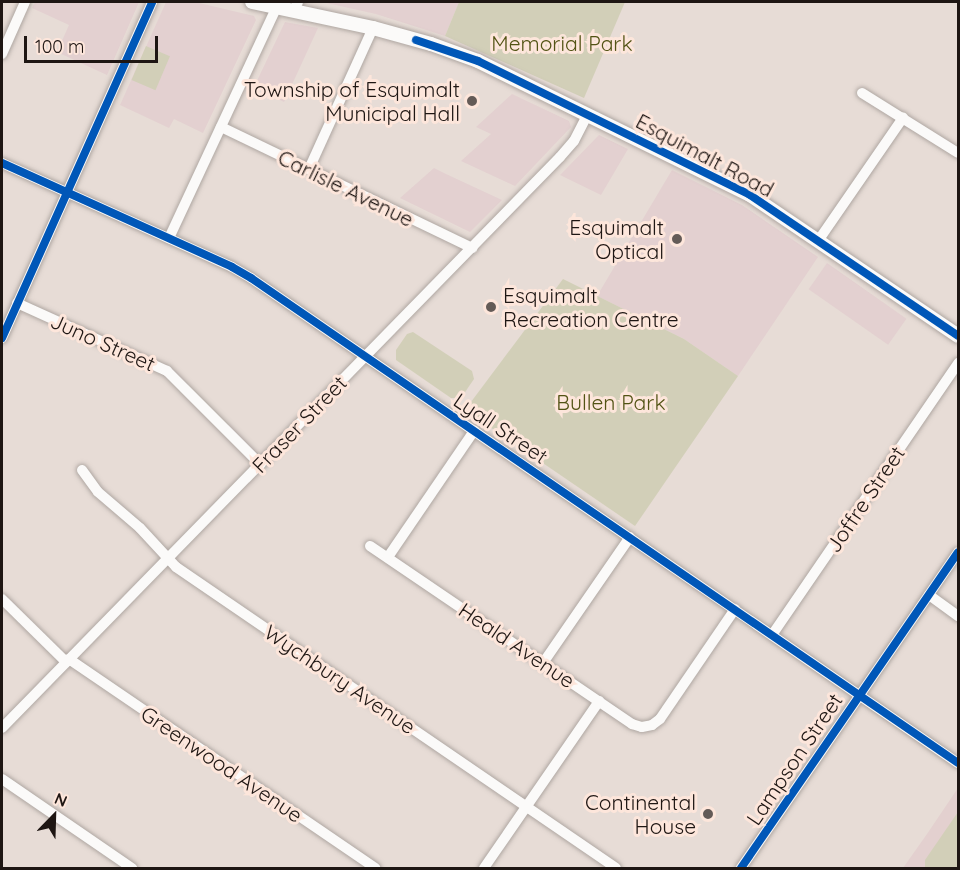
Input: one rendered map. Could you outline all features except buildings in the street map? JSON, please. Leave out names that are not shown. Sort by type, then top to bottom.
[{"type":"main road","name":"Esquimalt Road","points":[[252,2],[296,6],[461,54],[741,190],[958,336]]},
{"type":"street","points":[[2,54],[25,2]]},
{"type":"street","points":[[2,338],[152,2]]},
{"type":"street","points":[[169,238],[277,6]]},
{"type":"street","points":[[309,170],[373,28]]},
{"type":"street","points":[[862,93],[958,153]]},
{"type":"street","name":"Fraser Street","points":[[2,728],[569,148],[588,115]]},
{"type":"street","points":[[818,241],[903,118]]},
{"type":"street","name":"Carlisle Avenue","points":[[221,127],[472,248]]},
{"type":"street","name":"Lyall Street","points":[[2,163],[169,238],[251,278],[958,763]]},
{"type":"street","name":"Juno Street","points":[[17,303],[167,371],[260,464]]},
{"type":"street","name":"Joffre Street","points":[[772,635],[958,363]]},
{"type":"street","points":[[388,557],[474,431]]},
{"type":"street","name":"Wychbury Avenue","points":[[82,470],[98,492],[176,567],[616,868]]},
{"type":"street","points":[[543,663],[630,537]]},
{"type":"street","name":"Heald Avenue","points":[[370,546],[632,724],[647,727],[660,718],[735,609]]},
{"type":"street","name":"Lampson Street","points":[[741,868],[958,552]]},
{"type":"street","points":[[929,595],[958,616]]},
{"type":"street","name":"Greenwood Avenue","points":[[2,599],[67,661],[375,868]]},
{"type":"street","points":[[484,868],[598,701]]},
{"type":"street","points":[[2,779],[132,868]]},
{"type":"shaded area","points":[[35,2],[139,2],[107,75],[57,52],[69,25],[32,8]]},
{"type":"shaded area","points":[[166,2],[195,2],[254,16],[256,20],[203,133],[174,119],[169,128],[120,105]]},
{"type":"shaded area","points":[[322,2],[459,2],[445,36],[376,14]]},
{"type":"shaded area","points":[[285,22],[318,28],[284,102],[254,87]]},
{"type":"shaded area","points":[[512,94],[569,121],[571,127],[515,186],[461,161],[491,134],[476,127]]},
{"type":"shaded area","points":[[599,135],[628,149],[601,195],[560,175]]},
{"type":"shaded area","points":[[434,168],[502,200],[470,232],[400,198]]},
{"type":"shaded area","points":[[672,170],[742,205],[818,257],[738,376],[684,339],[597,296]]},
{"type":"shaded area","points":[[827,263],[906,319],[888,345],[809,289]]},
{"type":"shaded area","points":[[958,788],[958,868],[903,868],[927,834]]},
{"type":"green space","name":"Memorial Park","points":[[459,2],[625,2],[584,98],[445,36]]},
{"type":"green space","points":[[146,46],[170,56],[155,90],[132,80]]},
{"type":"green space","name":"Bullen Park","points":[[563,279],[684,339],[738,376],[635,526],[465,410]]},
{"type":"green space","points":[[413,332],[472,371],[474,379],[461,398],[451,398],[396,360],[396,350],[407,334]]},
{"type":"green space","points":[[958,812],[958,868],[925,868],[925,860]]},
{"type":"cycle path","points":[[2,338],[152,2]]},
{"type":"cycle path","points":[[416,40],[478,61],[750,195],[958,336]]},
{"type":"cycle path","points":[[2,163],[232,267],[251,278],[958,763]]},
{"type":"cycle path","points":[[741,868],[958,552]]},
{"type":"place","name":"Township of Esquimalt Municipal Hall","points":[[472,101]]},
{"type":"place","name":"Esquimalt Optical","points":[[677,239]]},
{"type":"place","name":"Esquimalt Recreation Centre","points":[[491,307]]},
{"type":"place","name":"Continental House","points":[[708,814]]}]
